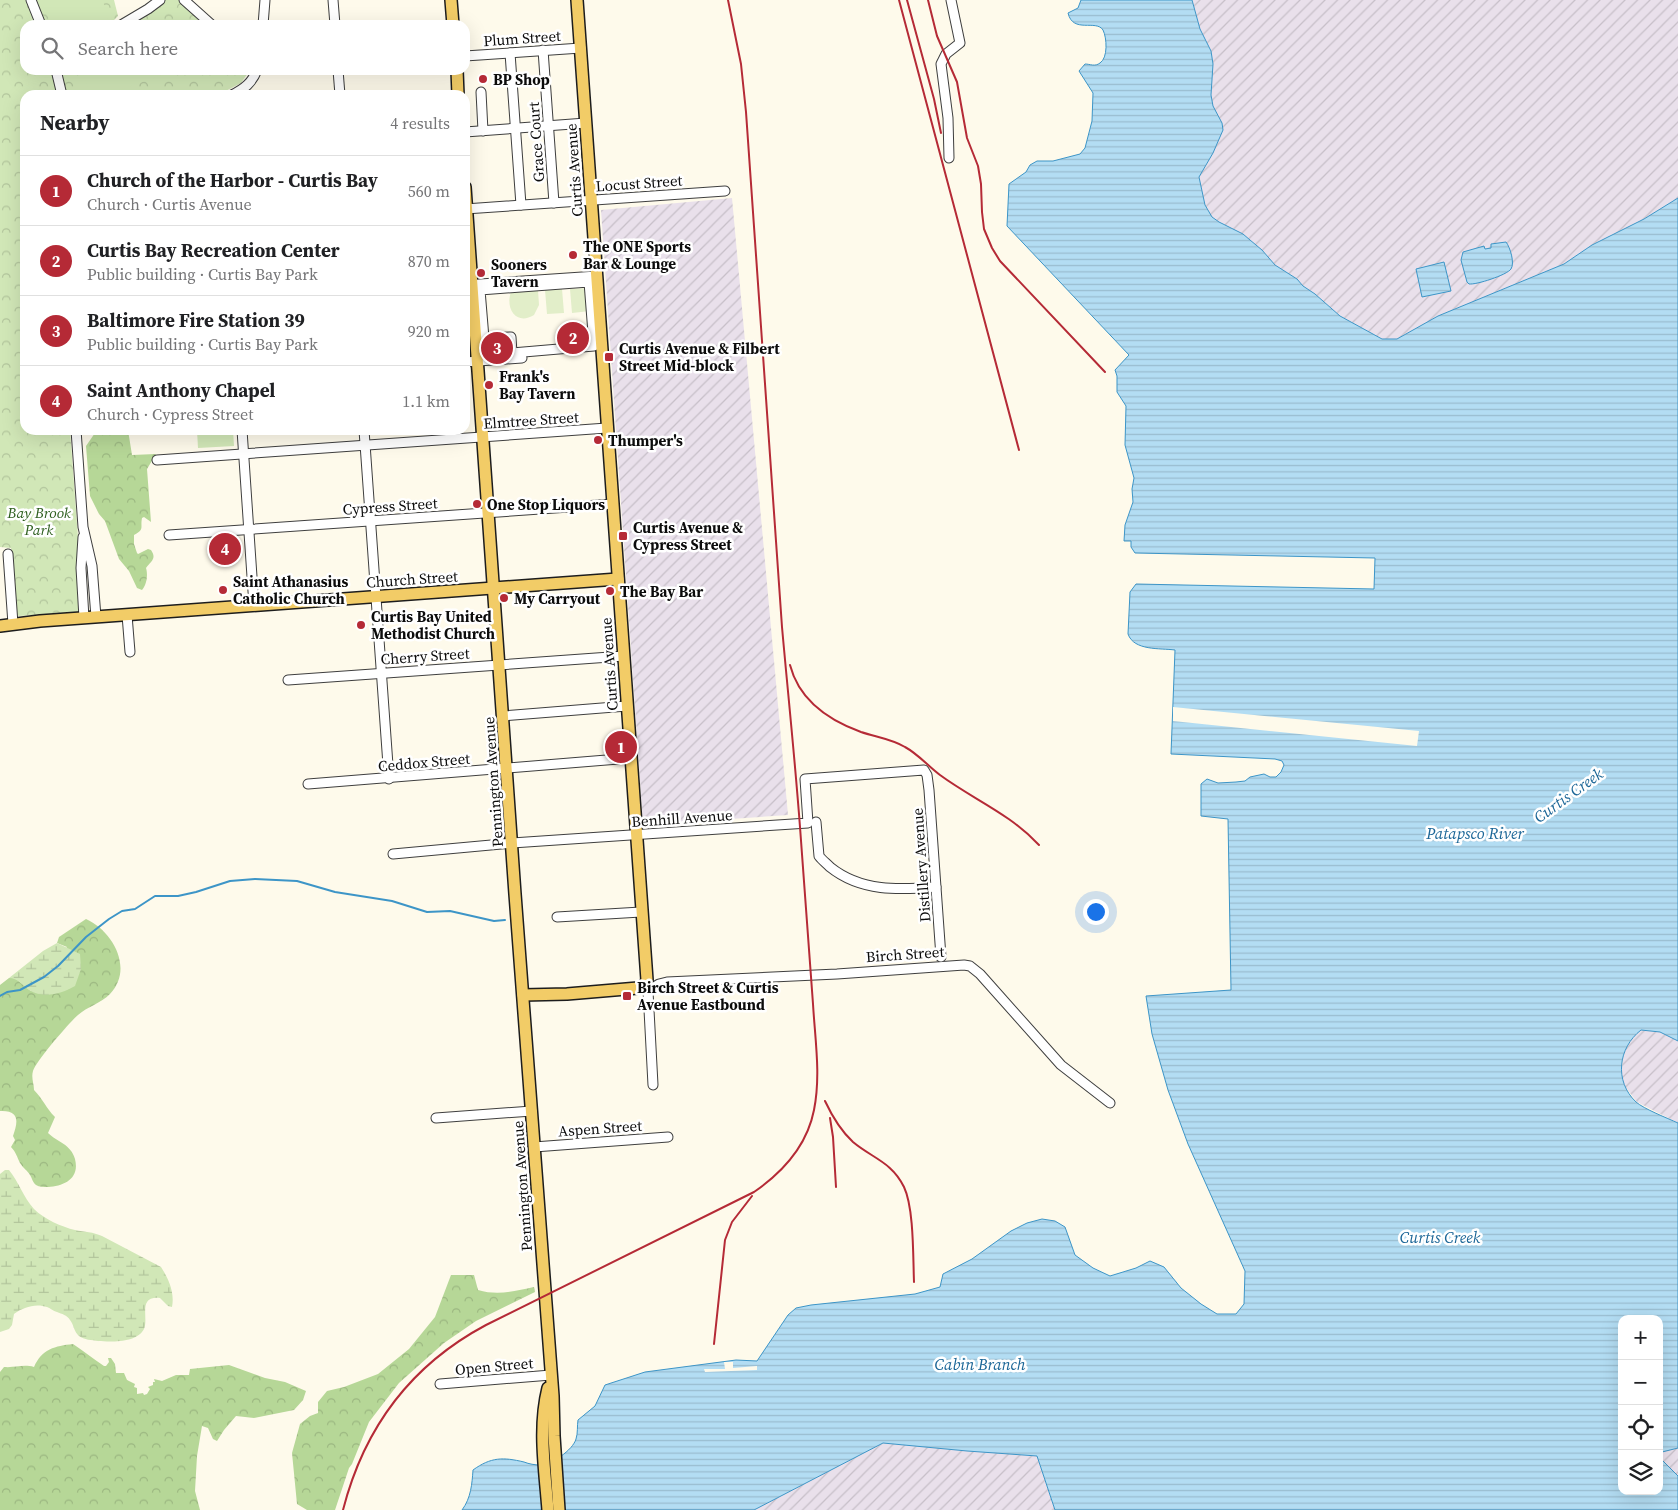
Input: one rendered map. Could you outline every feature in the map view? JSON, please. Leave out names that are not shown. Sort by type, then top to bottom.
[{"type":"main road","points":[[451,0],[453,20]]},
{"type":"main road","name":"Curtis Avenue","points":[[577,0],[647,977],[646,988]]},
{"type":"main road","points":[[456,75],[458,90]]},
{"type":"main road","name":"Pennington Avenue","points":[[470,261],[551,1375],[543,1415],[559,1510]]},
{"type":"main road","name":"Church Street","points":[[0,626],[96,617],[618,579]]},
{"type":"main road","points":[[516,902],[528,989],[530,992],[544,994]]},
{"type":"main road","name":"Birch Street","points":[[523,995],[646,988]]},
{"type":"main road","name":"Pennington Avenue","points":[[548,1510],[550,1454]]},
{"type":"street","points":[[31,0],[39,20]]},
{"type":"street","points":[[129,20],[160,0]]},
{"type":"street","points":[[184,0],[206,20]]},
{"type":"street","points":[[263,20],[265,0]]},
{"type":"street","points":[[333,0],[335,20]]},
{"type":"street","points":[[949,158],[948,118],[941,64],[946,54],[960,43],[951,0]]},
{"type":"street","name":"Plum Street","points":[[470,56],[581,48]]},
{"type":"street","name":"Grace Court","points":[[543,50],[554,203]]},
{"type":"street","points":[[510,53],[521,205]]},
{"type":"street","points":[[57,75],[61,90]]},
{"type":"street","points":[[242,90],[251,82],[254,75]]},
{"type":"street","points":[[338,75],[340,90]]},
{"type":"street","points":[[481,92],[483,131]]},
{"type":"street","points":[[470,132],[586,123]]},
{"type":"street","name":"Locust Street","points":[[470,209],[725,191]]},
{"type":"street","points":[[472,287],[597,276]]},
{"type":"street","points":[[589,282],[594,346],[512,353],[511,337],[484,338],[472,287],[589,282]]},
{"type":"street","points":[[470,362],[602,352]]},
{"type":"street","name":"Elmtree Street","points":[[157,460],[607,428]]},
{"type":"street","points":[[76,435],[83,527],[81,568],[84,618]]},
{"type":"street","points":[[242,435],[254,606]]},
{"type":"street","points":[[364,435],[389,778]]},
{"type":"street","name":"Cypress Street","points":[[168,535],[613,504]]},
{"type":"street","points":[[83,527],[92,566],[96,617]]},
{"type":"street","points":[[8,554],[13,624]]},
{"type":"street","points":[[127,615],[130,652]]},
{"type":"street","name":"Cherry Street","points":[[288,680],[624,656]]},
{"type":"street","points":[[503,716],[627,706]]},
{"type":"street","name":"Ceddox Street","points":[[308,784],[631,758]]},
{"type":"street","name":"Benhill Avenue","points":[[393,854],[512,843],[808,823],[805,778],[924,770]]},
{"type":"street","name":"Distillery Avenue","points":[[924,770],[927,775],[929,790],[941,957]]},
{"type":"street","points":[[816,822],[819,856],[836,872],[853,881],[882,888],[898,890],[936,887]]},
{"type":"street","points":[[557,917],[641,912]]},
{"type":"street","name":"Birch Street","points":[[646,988],[667,982],[970,966],[980,974],[1061,1065],[1110,1103]]},
{"type":"street","name":"Curtis Avenue","points":[[646,988],[653,1085]]},
{"type":"street","points":[[436,1118],[532,1111]]},
{"type":"street","name":"Aspen Street","points":[[534,1147],[668,1137]]},
{"type":"street","name":"Open Street","points":[[440,1384],[551,1375]]},
{"type":"shaded area","points":[[1192,0],[1678,0],[1678,198],[1644,219],[1592,245],[1564,264],[1438,316],[1397,339],[1382,339],[1340,316],[1297,279],[1275,265],[1262,250],[1212,217],[1205,205],[1199,177],[1213,153],[1213,106],[1211,95],[1213,64],[1211,51],[1200,30]]},
{"type":"shaded area","points":[[732,198],[788,815],[643,825],[601,210]]},
{"type":"shaded area","points":[[1641,1030],[1660,1032],[1678,1041],[1678,1123],[1637,1102],[1623,1084],[1621,1074],[1627,1045],[1633,1036]]},
{"type":"shaded area","points":[[883,1443],[1037,1456],[1055,1510],[754,1510]]},
{"type":"shaded area","points":[[1678,1448],[1678,1476],[1663,1461],[1663,1452]]},
{"type":"green space","name":"Bay Brook Park","points":[[0,0],[114,0],[118,16],[114,20],[20,20],[20,75],[247,75],[241,83],[228,90],[20,90],[20,435],[70,435],[78,537],[77,568],[80,610],[78,612],[16,615],[11,548],[0,547]]},
{"type":"green space","points":[[42,0],[103,0],[108,20],[50,20]]},
{"type":"green space","points":[[163,0],[179,0],[201,20],[136,20]]},
{"type":"green space","points":[[84,75],[163,75],[119,90],[88,90]]},
{"type":"green space","points":[[589,288],[590,311],[572,313],[570,289]]},
{"type":"green space","points":[[562,289],[564,313],[547,314],[545,290]]},
{"type":"green space","points":[[538,290],[539,305],[534,315],[528,318],[517,317],[511,309],[511,292]]},
{"type":"green space","points":[[94,435],[129,435],[132,455],[156,454],[147,469],[151,522],[144,517],[142,518],[141,530],[134,535],[137,553],[148,549],[151,550],[153,556],[153,560],[146,568],[147,579],[142,590],[137,588],[129,571],[119,559],[105,521],[99,514],[90,496],[86,446]]},
{"type":"green space","points":[[197,435],[233,435],[234,446],[198,448]]},
{"type":"green space","points":[[86,919],[105,932],[112,941],[120,962],[120,973],[117,984],[110,994],[74,1019],[46,1051],[33,1071],[34,1090],[55,1117],[48,1133],[70,1150],[75,1159],[76,1166],[73,1176],[65,1183],[40,1187],[34,1183],[11,1147],[15,1140],[13,1136],[16,1118],[7,1111],[0,1111],[0,985],[9,978],[15,978],[31,991],[67,947],[57,943],[59,937]]},
{"type":"green space","points":[[57,943],[80,954],[81,969],[75,986],[58,993],[46,995],[35,993],[15,979],[9,978],[43,951]]},
{"type":"green space","points":[[5,1170],[9,1170],[30,1204],[43,1216],[65,1227],[102,1236],[161,1267],[172,1291],[172,1307],[168,1306],[160,1298],[148,1300],[145,1309],[144,1329],[141,1334],[123,1341],[83,1338],[77,1334],[69,1318],[47,1307],[38,1305],[30,1306],[14,1314],[12,1325],[9,1329],[0,1332],[0,1174]]},
{"type":"green space","points":[[451,1275],[474,1275],[478,1290],[485,1292],[506,1292],[534,1287],[535,1292],[476,1321],[444,1343],[399,1383],[369,1422],[349,1468],[335,1510],[307,1510],[297,1504],[292,1453],[300,1424],[310,1416],[318,1413],[318,1402],[327,1391],[344,1387],[378,1374],[409,1349],[435,1317]]},
{"type":"green space","points":[[73,1344],[104,1366],[109,1362],[108,1358],[111,1358],[115,1364],[116,1373],[124,1373],[127,1380],[135,1384],[134,1387],[137,1388],[137,1394],[147,1394],[150,1389],[148,1387],[155,1382],[154,1379],[162,1381],[176,1375],[189,1375],[190,1369],[229,1365],[265,1378],[285,1382],[306,1391],[303,1400],[294,1410],[254,1418],[236,1416],[217,1441],[213,1439],[208,1428],[202,1426],[197,1456],[195,1491],[200,1510],[0,1510],[0,1372],[4,1367],[34,1367],[45,1352],[60,1346]]},
{"type":"water","points":[[1081,0],[1192,0],[1200,29],[1211,51],[1213,64],[1211,95],[1213,106],[1222,123],[1223,130],[1213,153],[1199,177],[1205,205],[1212,217],[1243,234],[1262,250],[1275,265],[1297,279],[1340,316],[1382,339],[1397,339],[1438,316],[1564,264],[1592,245],[1644,219],[1678,198],[1678,1041],[1660,1032],[1641,1030],[1627,1046],[1622,1065],[1622,1075],[1629,1094],[1636,1102],[1678,1123],[1678,1448],[1663,1452],[1663,1315],[1618,1315],[1618,1495],[1663,1495],[1663,1461],[1678,1476],[1678,1510],[1055,1510],[1037,1456],[883,1443],[754,1510],[462,1510],[469,1496],[473,1470],[479,1466],[497,1459],[517,1460],[540,1465],[555,1460],[571,1448],[576,1439],[578,1420],[595,1406],[605,1385],[645,1372],[736,1360],[757,1361],[788,1315],[796,1308],[915,1294],[940,1287],[943,1274],[972,1259],[1011,1231],[1027,1223],[1042,1219],[1055,1221],[1065,1227],[1075,1255],[1093,1268],[1110,1276],[1136,1268],[1150,1261],[1164,1267],[1181,1288],[1217,1314],[1236,1314],[1244,1304],[1245,1271],[1188,1144],[1168,1090],[1152,1034],[1146,996],[1231,990],[1228,819],[1201,816],[1201,784],[1207,779],[1218,783],[1245,781],[1250,777],[1264,774],[1276,777],[1284,765],[1282,761],[1275,759],[1171,754],[1175,650],[1148,648],[1131,639],[1128,634],[1130,592],[1136,584],[1374,589],[1375,558],[1135,553],[1131,547],[1131,541],[1124,541],[1125,525],[1133,502],[1132,489],[1134,478],[1125,445],[1126,406],[1117,392],[1115,370],[1129,355],[1007,226],[1009,184],[1026,172],[1030,165],[1037,161],[1053,161],[1080,154],[1085,148],[1092,121],[1093,93],[1079,71],[1085,64],[1096,65],[1103,60],[1106,52],[1106,43],[1103,30],[1100,27],[1079,25],[1071,19],[1068,13],[1078,8]]},
{"type":"water","points":[[1506,242],[1511,255],[1511,269],[1491,279],[1469,284],[1461,260],[1463,252],[1484,246],[1485,249],[1491,248],[1491,244]]},
{"type":"water","points":[[1444,262],[1451,291],[1422,297],[1416,269]]},
{"type":"pier","points":[[1173,707],[1419,731],[1417,746],[1173,721]]},
{"type":"pier","points":[[724,1362],[733,1362],[733,1368],[757,1366],[757,1370],[705,1372],[704,1369],[725,1369]]},
{"type":"waterway","points":[[0,996],[7,992],[20,990],[44,977],[58,966],[86,937],[122,911],[135,909],[155,896],[178,896],[230,881],[255,879],[297,881],[335,892],[392,901],[427,912],[450,911],[494,921],[505,920]]},
{"type":"railway","points":[[343,1510],[352,1480],[378,1426],[394,1402],[413,1379],[435,1359],[459,1341],[486,1325],[754,1192],[784,1167],[800,1146],[811,1123],[817,1084],[816,1044],[798,802],[782,627],[746,112],[741,64],[728,0]]},
{"type":"railway","points":[[899,0],[1019,450]]},
{"type":"railway","points":[[907,0],[934,99],[941,133]]},
{"type":"railway","points":[[928,0],[937,36],[957,82],[967,138],[978,166],[984,229],[992,248],[1000,261],[1105,372]]},
{"type":"railway","points":[[790,665],[800,689],[826,715],[849,727],[895,742],[910,750],[940,775],[1016,824],[1039,845]]},
{"type":"railway","points":[[825,1101],[844,1133],[860,1148],[888,1166],[904,1187],[910,1207],[914,1282]]},
{"type":"railway","points":[[830,1118],[836,1187]]},
{"type":"railway","points":[[714,1344],[725,1240],[732,1222],[752,1196]]},
{"type":"place","name":"BP Shop","points":[[483,79]]},
{"type":"place","name":"The ONE Sports Bar & Lounge","points":[[573,255]]},
{"type":"place","name":"Sooners Tavern","points":[[481,273]]},
{"type":"place","name":"Curtis Bay Recreation Center","points":[[573,338]]},
{"type":"place","name":"Baltimore Fire Station 39","points":[[497,348]]},
{"type":"place","name":"Curtis Avenue & Filbert Street Mid-block","points":[[609,357]]},
{"type":"place","name":"Frank's Bay Tavern","points":[[489,385]]},
{"type":"place","name":"Thumper's","points":[[598,440]]},
{"type":"place","name":"One Stop Liquors","points":[[477,504]]},
{"type":"place","name":"Curtis Avenue & Cypress Street","points":[[623,536]]},
{"type":"place","name":"Saint Anthony Chapel","points":[[225,549]]},
{"type":"place","name":"Saint Athanasius Catholic Church","points":[[223,590]]},
{"type":"place","name":"The Bay Bar","points":[[610,591]]},
{"type":"place","name":"My Carryout","points":[[504,598]]},
{"type":"place","name":"Curtis Bay United Methodist Church","points":[[361,625]]},
{"type":"place","name":"Church of the Harbor - Curtis Bay","points":[[621,747]]},
{"type":"place","name":"Birch Street & Curtis Avenue Eastbound","points":[[627,996]]},
{"type":"water label","name":"Curtis Creek","points":[[1568,795]]},
{"type":"water label","name":"Patapsco River","points":[[1475,833]]},
{"type":"water label","name":"Curtis Creek","points":[[1440,1237]]},
{"type":"water label","name":"Cabin Branch","points":[[980,1364]]}]
